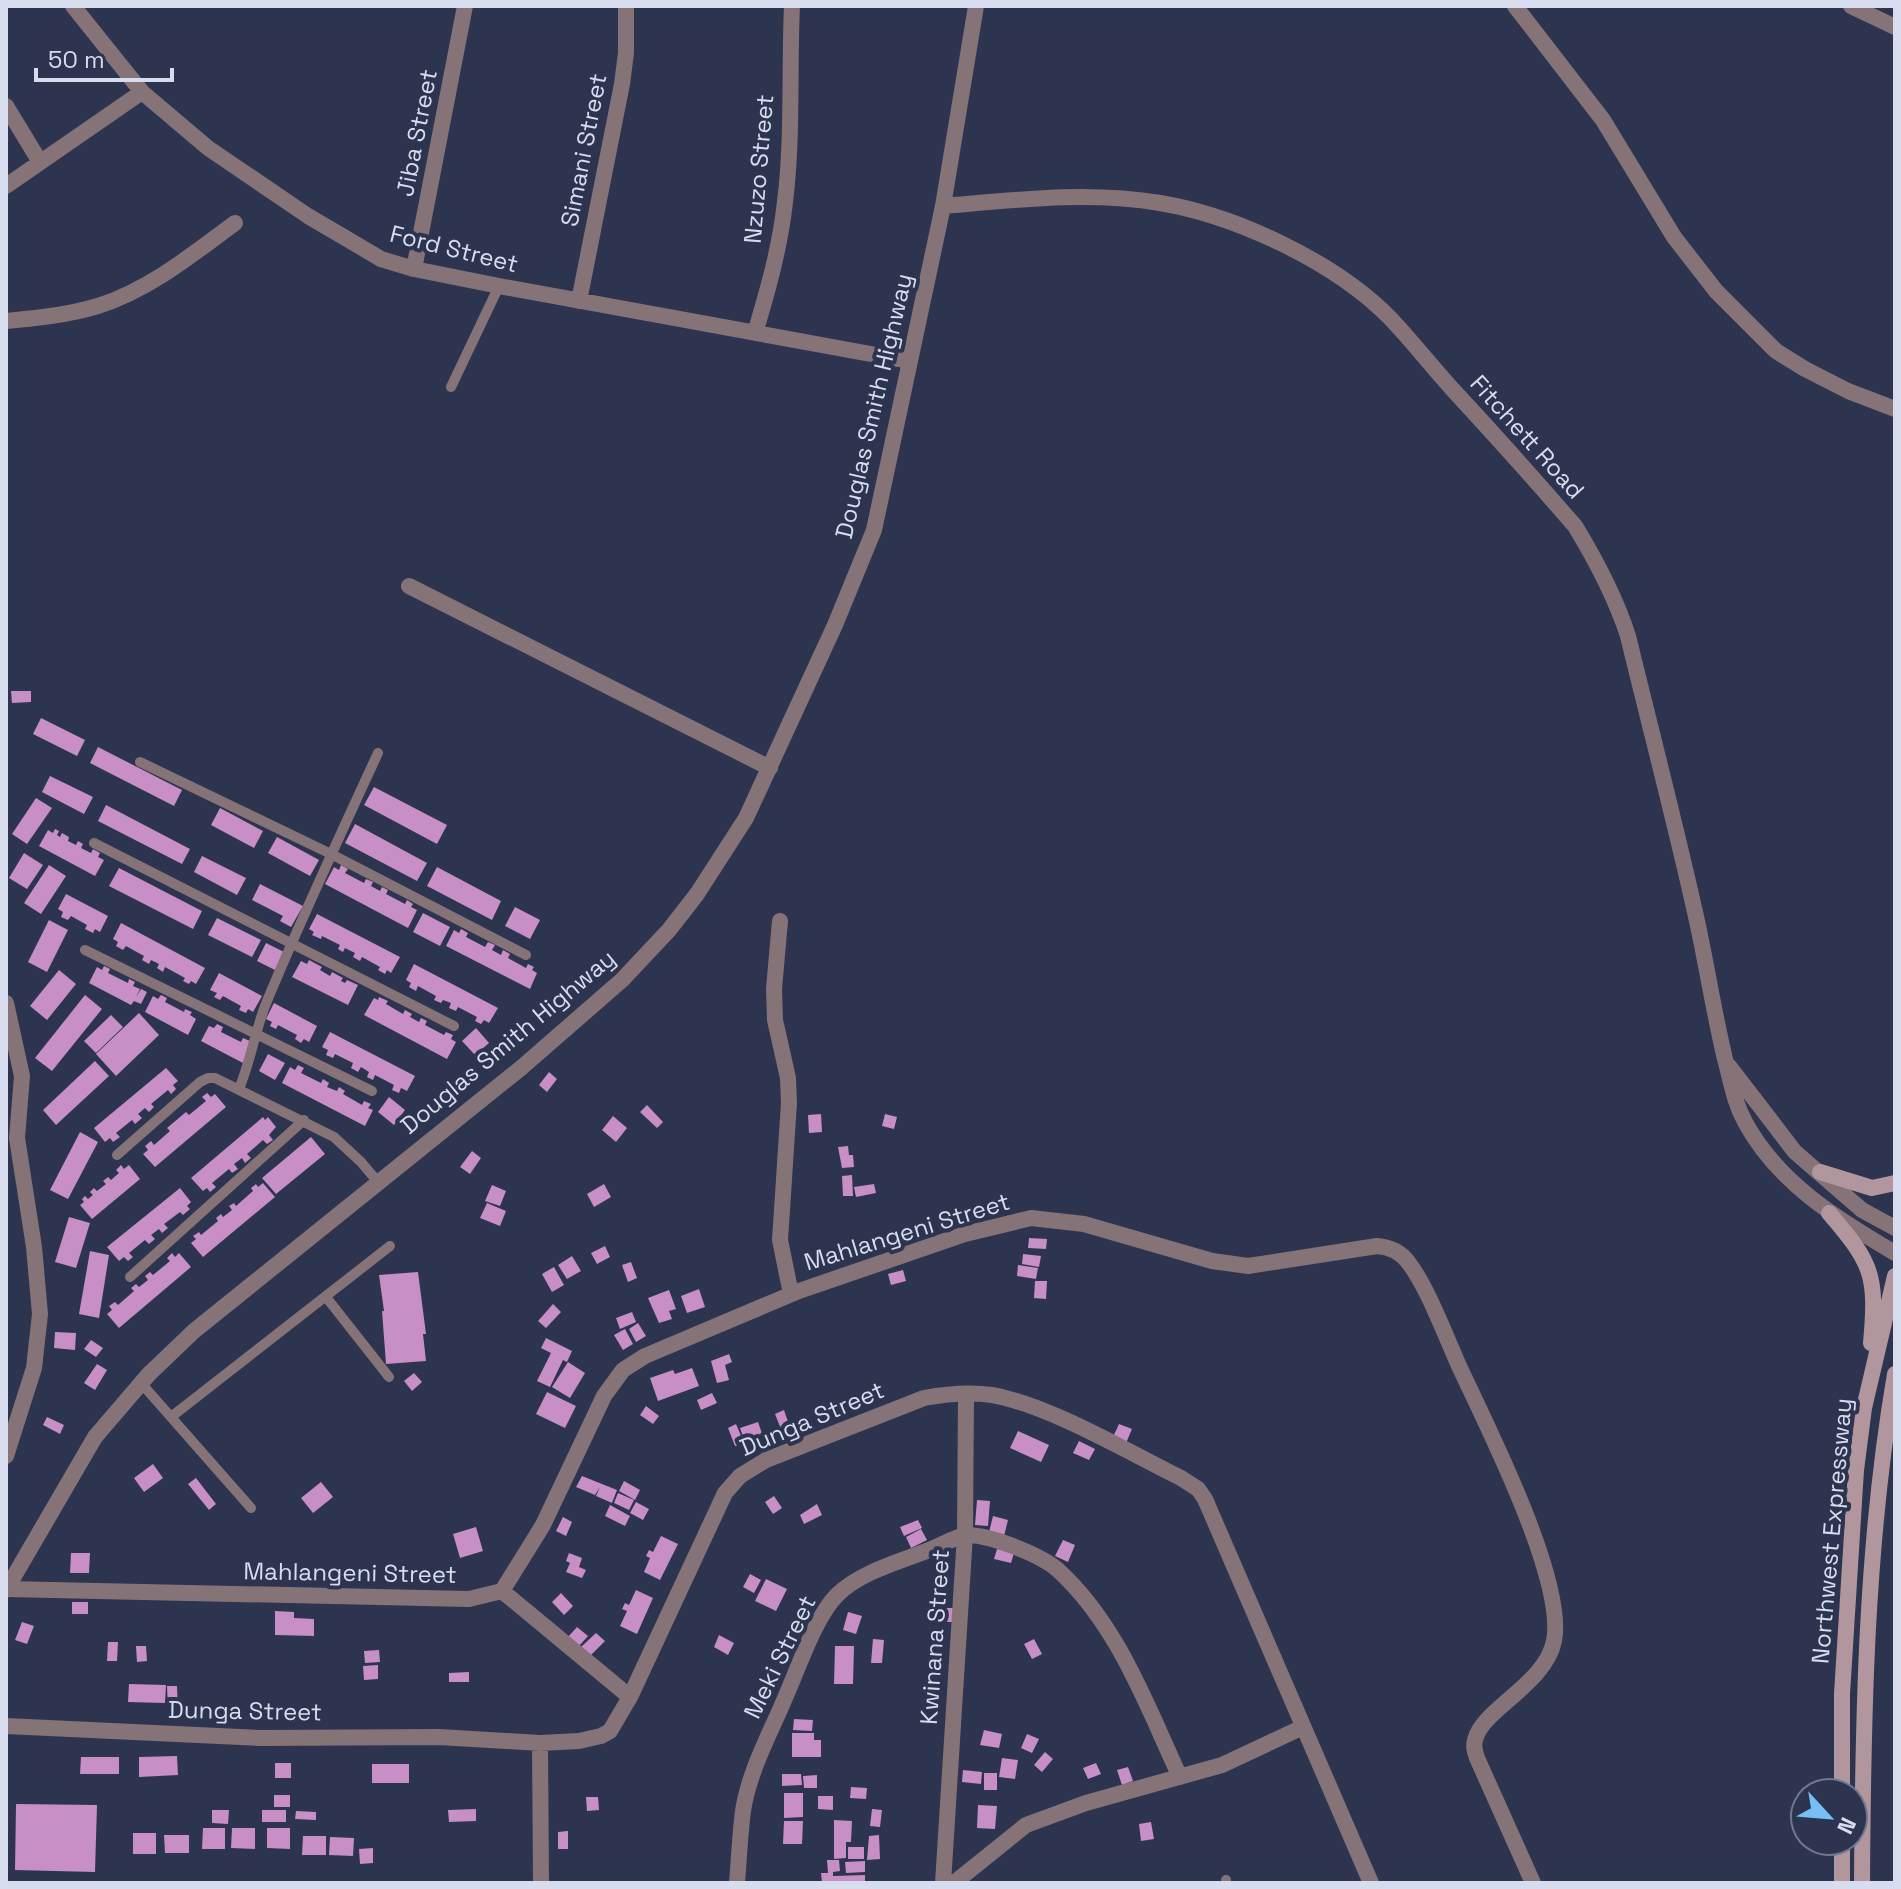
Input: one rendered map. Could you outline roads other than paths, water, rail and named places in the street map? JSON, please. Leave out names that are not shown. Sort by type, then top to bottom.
[{"type":"main road","points":[[1820,1172],[1872,1188],[1895,1183]]},
{"type":"main road","points":[[1829,1213],[1864,1258],[1874,1290],[1864,1408]]},
{"type":"main road","name":"Northwest Expressway","points":[[1842,1777],[1842,1694],[1848,1573],[1864,1408],[1895,1276]]},
{"type":"main road","name":"Northwest Expressway","points":[[1862,1883],[1867,1624],[1895,1374]]},
{"type":"main road","points":[[1842,1857],[1842,1883]]},
{"type":"street","name":"Ford Street","points":[[73,6],[142,92],[208,148],[264,188],[381,259],[499,286],[909,361]]},
{"type":"street","name":"Jiba Street","points":[[414,269],[465,6]]},
{"type":"street","name":"Simani Street","points":[[579,301],[622,84],[626,53],[626,6]]},
{"type":"street","name":"Nzuzo Street","points":[[755,333],[775,266],[785,202],[790,137],[792,6]]},
{"type":"street","name":"Douglas Smith Highway","points":[[6,1590],[95,1437],[141,1383],[194,1331],[521,1068],[622,980],[669,930],[714,871],[746,818],[773,762],[874,530],[943,206],[976,6]]},
{"type":"street","points":[[1515,6],[1603,120],[1674,237],[1725,301],[1776,351],[1848,391],[1895,409]]},
{"type":"street","points":[[1851,6],[1895,27]]},
{"type":"street","points":[[6,186],[142,92]]},
{"type":"street","points":[[6,106],[40,162]]},
{"type":"street","name":"Fitchett Road","points":[[943,206],[1056,197],[1098,197],[1160,203],[1218,217],[1304,256],[1389,316],[1575,526],[1615,598],[1628,636],[1697,921],[1731,1089],[1745,1122],[1783,1174],[1829,1213],[1895,1253]]},
{"type":"street","points":[[6,321],[41,318],[99,305],[161,276],[235,223]]},
{"type":"street","points":[[409,586],[773,762]]},
{"type":"street","points":[[780,921],[774,989],[775,1020],[788,1078],[789,1103],[780,1240],[791,1294]]},
{"type":"street","points":[[6,1003],[22,1076],[17,1138],[32,1233],[40,1314],[34,1368],[6,1456]]},
{"type":"street","name":"Fitchett Road","points":[[1726,1062],[1795,1152],[1862,1210],[1895,1228]]},
{"type":"street","name":"Mahlangeni Street","points":[[6,1590],[439,1600],[469,1599],[502,1591],[543,1525],[604,1396],[623,1370],[645,1356],[791,1294],[965,1234],[1031,1218],[1084,1224],[1212,1261],[1248,1266],[1377,1246],[1388,1247],[1399,1253],[1415,1274],[1502,1459],[1532,1532],[1551,1591],[1555,1629],[1546,1660],[1528,1684],[1482,1726],[1474,1742],[1477,1758],[1533,1883]]},
{"type":"street","name":"Kwinana Street","points":[[943,1883],[965,1535],[966,1394]]},
{"type":"street","name":"Dunga Street","points":[[6,1726],[260,1738],[439,1737],[540,1743],[579,1741],[601,1736],[610,1731],[630,1697],[725,1493],[740,1476],[766,1460],[914,1401],[943,1395],[991,1395],[1028,1405],[1198,1489],[1371,1883]]},
{"type":"street","points":[[965,1535],[1011,1545],[1057,1569],[1113,1636],[1180,1777]]},
{"type":"street","name":"Meki Street","points":[[737,1883],[743,1809],[753,1772],[807,1646],[836,1597],[849,1585],[885,1567],[965,1535]]},
{"type":"street","points":[[502,1591],[630,1697]]},
{"type":"street","points":[[954,1883],[1026,1825],[1086,1803],[1222,1765],[1303,1727]]},
{"type":"street","points":[[540,1743],[541,1883]]},
{"type":"lane","points":[[451,387],[499,286]]},
{"type":"lane","points":[[239,1089],[266,1003],[378,753]]},
{"type":"lane","points":[[140,762],[331,854],[526,955]]},
{"type":"lane","points":[[94,843],[454,1026]]},
{"type":"lane","points":[[85,950],[372,1091]]},
{"type":"lane","points":[[117,1155],[208,1078],[215,1078],[334,1137],[378,1182]]},
{"type":"lane","points":[[130,1277],[304,1120]]},
{"type":"lane","points":[[171,1417],[390,1246]]},
{"type":"lane","points":[[326,1297],[389,1377]]},
{"type":"lane","points":[[141,1383],[251,1508]]}]
